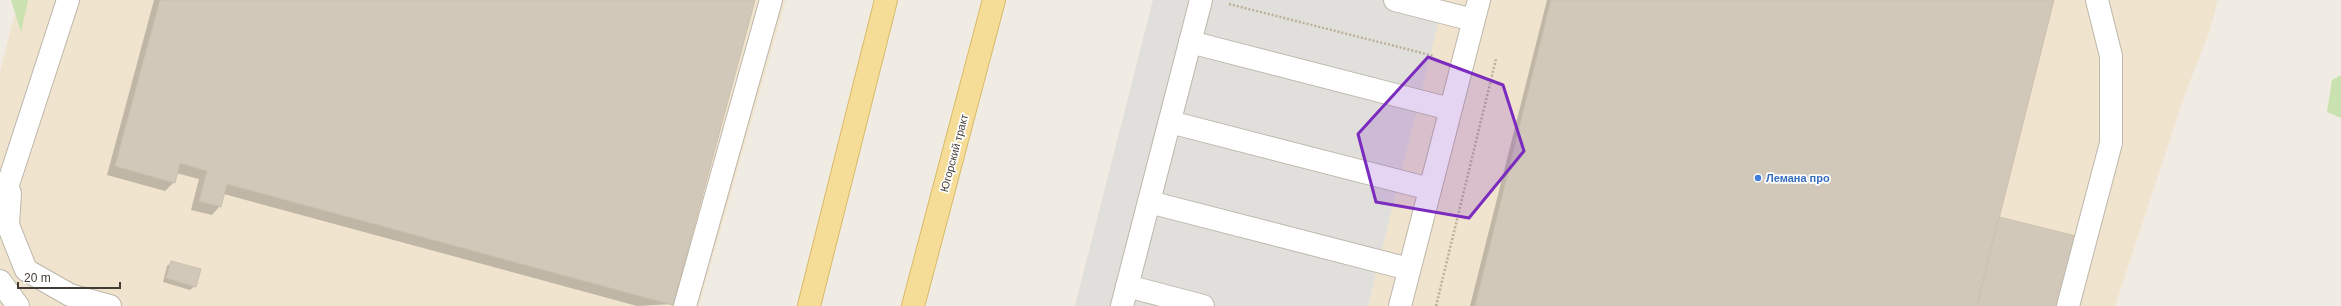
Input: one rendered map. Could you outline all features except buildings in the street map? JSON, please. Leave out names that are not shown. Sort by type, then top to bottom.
[{"type":"main road","points":[[809,306],[886,0]]},
{"type":"main road","name":"Югорский тракт","points":[[913,306],[994,0]]},
{"type":"lane","points":[[0,209],[68,0]]},
{"type":"lane","points":[[685,306],[771,0]]},
{"type":"lane","points":[[1395,0],[1476,10],[1400,306]]},
{"type":"lane","points":[[2068,306],[2112,143],[2111,56],[2097,0]]},
{"type":"lane","points":[[1203,306],[1125,296],[1190,42],[1211,1]]},
{"type":"lane","points":[[1190,42],[1450,109]]},
{"type":"lane","points":[[1170,122],[1430,189]]},
{"type":"lane","points":[[10,176],[8,225],[26,270],[70,295],[110,306]]},
{"type":"lane","points":[[1149,202],[1410,269]]},
{"type":"lane","points":[[0,281],[18,306]]},
{"type":"path","points":[[1211,1],[1462,64],[1493,70]]},
{"type":"path","points":[[1436,306],[1497,56]]},
{"type":"highlighted area","points":[[1428,57],[1503,85],[1524,151],[1469,218],[1376,202],[1358,134]]},
{"type":"shaded area","points":[[18,0],[786,0],[699,306],[0,306],[0,72]]},
{"type":"shaded area","points":[[1153,0],[2218,0],[2209,33],[2185,94],[2115,306],[1075,306]]},
{"type":"shaded area","points":[[1153,0],[1444,0],[1368,306],[1075,306]]},
{"type":"green space","points":[[11,0],[28,0],[21,32]]},
{"type":"green space","points":[[2341,75],[2341,118],[2327,112],[2332,80]]},
{"type":"place","name":"Лемана про","points":[[1758,178]]}]
